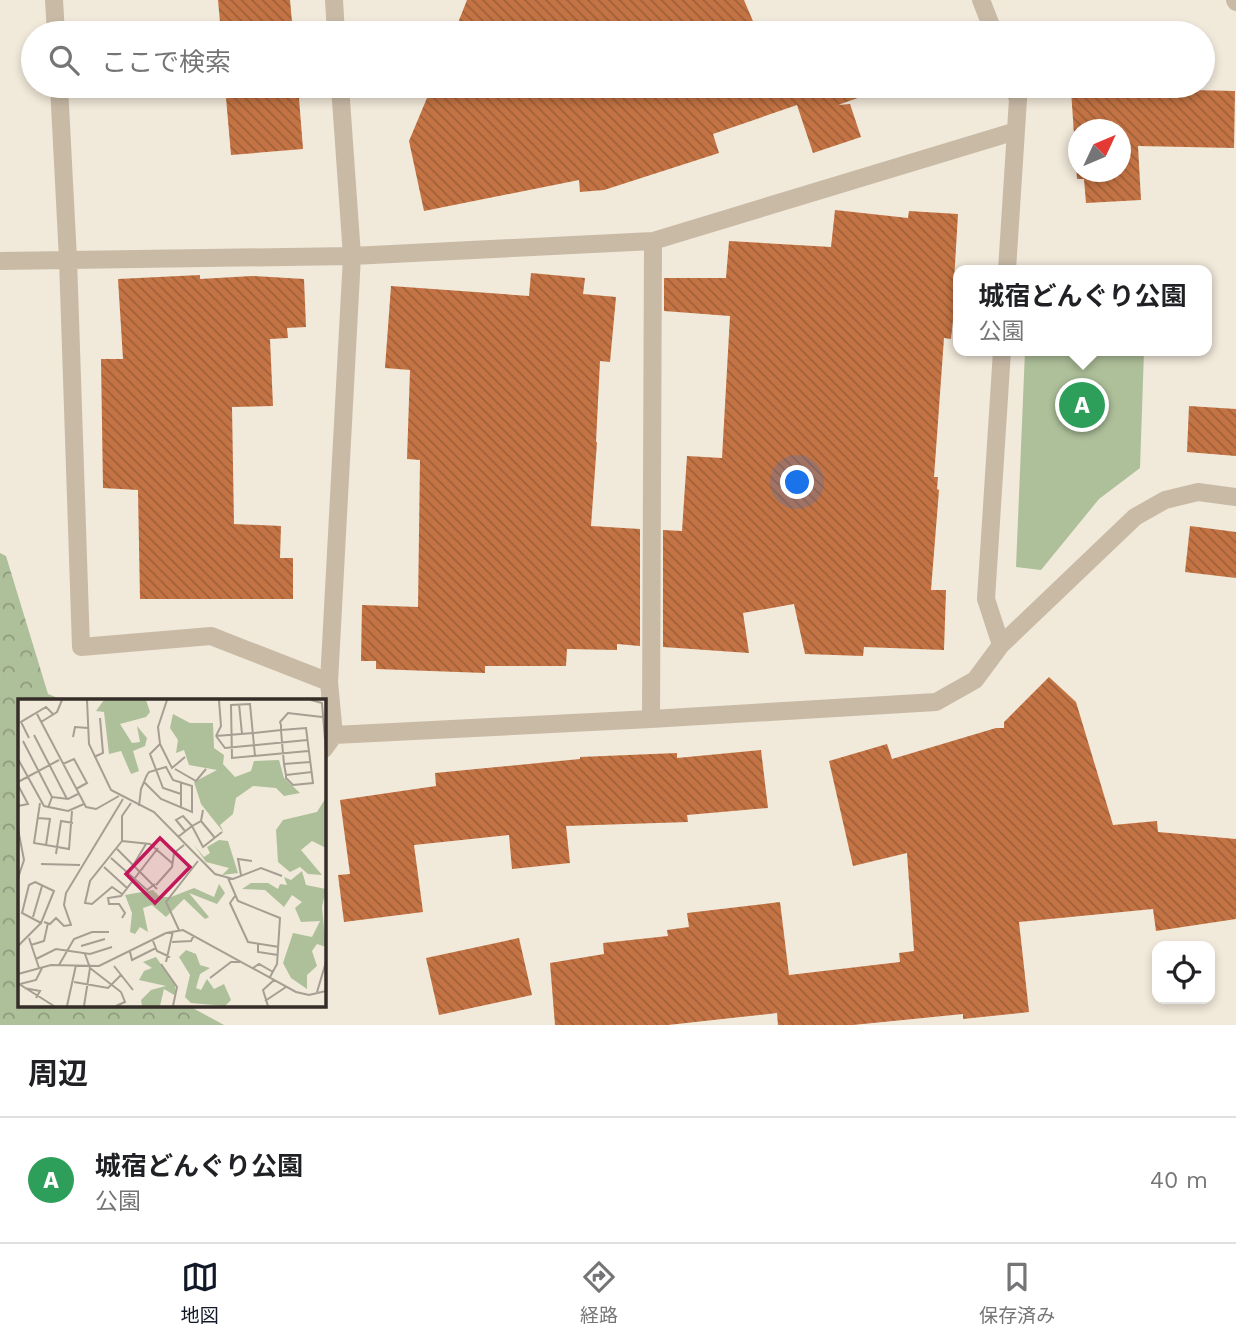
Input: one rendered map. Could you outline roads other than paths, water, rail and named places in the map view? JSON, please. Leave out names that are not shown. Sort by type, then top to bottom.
[{"type":"street","points":[[54,0],[55,21]]},
{"type":"street","points":[[334,0],[335,21]]},
{"type":"street","points":[[981,0],[989,21]]},
{"type":"street","points":[[59,98],[68,260],[81,647],[211,636],[329,682]]},
{"type":"street","points":[[341,98],[352,256],[329,682],[329,742],[936,702],[975,680],[1000,645],[1135,517],[1166,500],[1198,492],[1236,497]]},
{"type":"street","points":[[1007,265],[1018,98]]},
{"type":"street","points":[[0,261],[352,256],[653,241],[1016,131]]},
{"type":"street","points":[[651,719],[653,241]]},
{"type":"street","points":[[1000,645],[986,599],[1002,356]]},
{"type":"place","name":"城宿どんぐり公園","points":[[1082,405]]}]
